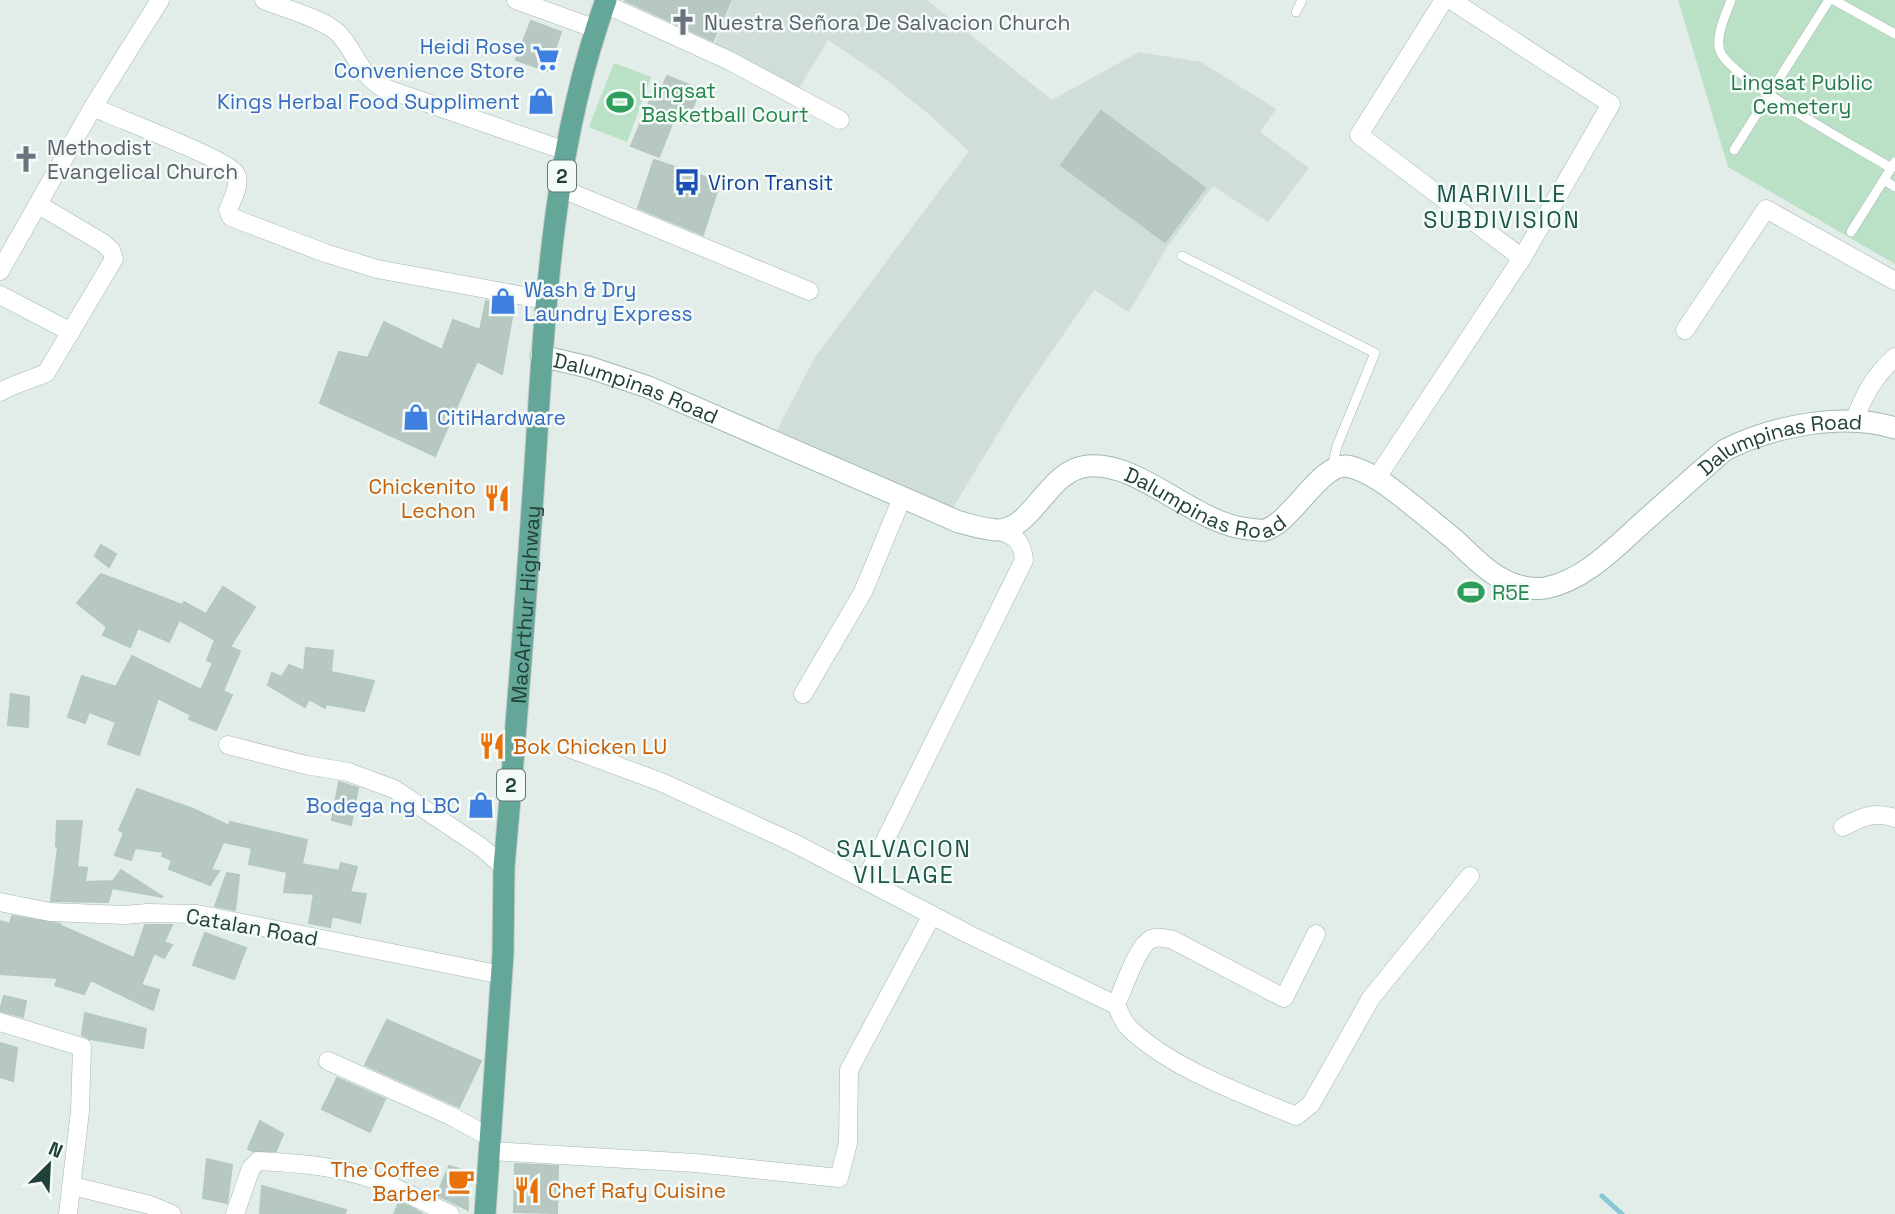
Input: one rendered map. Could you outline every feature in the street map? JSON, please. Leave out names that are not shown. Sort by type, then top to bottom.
[{"type":"main road","name":"MacArthur Highway","points":[[485,1214],[502,975],[504,867],[546,300],[560,188],[576,101],[606,2]]},
{"type":"street","points":[[0,271],[93,107],[160,0]]},
{"type":"street","points":[[264,0],[327,26],[338,34],[365,76],[381,87],[566,151]]},
{"type":"street","points":[[516,0],[596,29]]},
{"type":"street","points":[[1444,0],[1359,135],[1522,258]]},
{"type":"street","points":[[1376,478],[1522,258],[1611,104],[1451,0]]},
{"type":"street","points":[[606,2],[730,61],[841,120]]},
{"type":"street","points":[[93,107],[208,154],[233,169],[238,184],[228,210],[231,218],[377,269],[546,300]]},
{"type":"street","points":[[560,188],[809,291]]},
{"type":"street","points":[[0,391],[16,382],[34,379],[46,373],[112,265],[114,255],[103,243],[39,205]]},
{"type":"street","points":[[1685,330],[1766,209],[1895,281]]},
{"type":"street","points":[[0,295],[71,332]]},
{"type":"street","name":"Dalumpinas Road","points":[[541,356],[588,367],[648,387],[959,522],[998,530],[1012,525],[1033,510],[1058,478],[1074,469],[1090,466],[1119,471],[1151,485],[1210,518],[1240,528],[1265,530],[1287,514],[1332,468],[1347,466],[1376,478],[1421,511],[1504,580],[1520,586],[1545,588],[1594,566],[1724,450],[1750,437],[1779,429],[1815,424],[1854,422],[1895,428]]},
{"type":"street","points":[[1854,422],[1874,379],[1895,357]]},
{"type":"street","points":[[803,694],[863,592],[902,498]]},
{"type":"street","points":[[866,879],[1024,560],[1020,541],[1013,535],[998,530]]},
{"type":"street","points":[[228,745],[306,765],[348,772],[394,789],[481,847],[504,867]]},
{"type":"street","points":[[566,747],[661,782],[794,844],[1116,1005],[1127,1026],[1153,1048],[1209,1079],[1296,1116],[1311,1104],[1371,998],[1470,876]]},
{"type":"street","points":[[1843,827],[1873,814],[1895,818]]},
{"type":"street","name":"Catalan Road","points":[[0,902],[50,912],[197,914],[502,975]]},
{"type":"street","points":[[328,1061],[451,1116],[491,1144],[839,1178],[848,1143],[849,1070],[932,915]]},
{"type":"street","points":[[1116,1005],[1143,946],[1152,938],[1173,940],[1284,998],[1316,934]]},
{"type":"street","points":[[0,1022],[82,1048],[80,1111],[68,1214]]},
{"type":"street","points":[[235,1214],[251,1168],[258,1161],[304,1163],[338,1169],[377,1180],[450,1214]]},
{"type":"street","points":[[73,1186],[150,1205],[172,1214]]},
{"type":"lane","points":[[1296,12],[1302,0]]},
{"type":"lane","points":[[1731,0],[1718,41],[1721,54],[1728,64],[1768,94],[1893,165],[1851,232]]},
{"type":"lane","points":[[1734,150],[1768,94],[1832,0],[1895,34]]},
{"type":"lane","points":[[1884,180],[1895,187]]},
{"type":"lane","points":[[1182,256],[1375,353],[1337,446],[1332,468]]},
{"type":"shaded area","points":[[733,0],[927,0],[1052,100],[1139,52],[1201,62],[1276,109],[1260,132],[1309,168],[1268,222],[1213,186],[1167,247],[1129,312],[1094,290],[1017,402],[951,511],[776,432],[815,357],[969,151],[884,78],[828,40],[798,90],[713,48]]},
{"type":"green space","name":"Lingsat Public Cemetery","points":[[1678,0],[1895,0],[1895,264],[1728,167]]},
{"type":"green space","name":"Lingsat Basketball Court","points":[[614,63],[651,77],[627,142],[589,127]]},
{"type":"building","points":[[624,0],[731,0],[713,41]]},
{"type":"building","points":[[531,21],[561,32],[547,71],[516,60]]},
{"type":"building","points":[[667,76],[700,89],[686,124],[674,119],[659,157],[631,146],[656,86],[662,88]]},
{"type":"building","points":[[1101,111],[1205,188],[1165,242],[1061,165]]},
{"type":"building","points":[[654,160],[720,182],[703,235],[638,208]]},
{"type":"building","points":[[486,301],[514,306],[502,374],[477,361],[435,456],[320,403],[339,352],[368,358],[384,322],[442,350],[453,320],[480,330]]},
{"type":"building","points":[[101,545],[116,554],[109,567],[95,556]]},
{"type":"building","points":[[101,574],[182,605],[184,602],[206,614],[223,587],[255,607],[230,647],[240,651],[223,691],[232,695],[216,730],[189,719],[191,715],[158,698],[139,755],[108,744],[116,722],[89,712],[85,723],[68,717],[82,676],[116,687],[132,656],[201,690],[213,663],[207,660],[215,640],[179,620],[169,642],[138,628],[130,647],[103,635],[107,627],[77,603]]},
{"type":"building","points":[[306,648],[333,651],[331,672],[374,681],[364,711],[326,704],[325,708],[309,699],[305,707],[268,685],[272,673],[282,677],[289,665],[304,671]]},
{"type":"building","points":[[11,694],[29,697],[28,727],[8,725]]},
{"type":"building","points":[[339,782],[358,788],[351,825],[332,820]]},
{"type":"building","points":[[137,789],[193,809],[229,826],[230,822],[307,840],[302,864],[339,871],[341,863],[357,867],[350,892],[366,894],[360,923],[332,916],[330,927],[309,923],[314,894],[284,892],[287,872],[249,864],[252,848],[223,842],[211,870],[219,871],[210,885],[169,869],[172,860],[162,856],[164,852],[135,848],[131,860],[115,855],[124,833],[119,830]]},
{"type":"building","points":[[57,821],[82,821],[77,867],[87,868],[85,882],[113,881],[121,870],[163,897],[112,888],[108,902],[51,901],[58,847]]},
{"type":"building","points":[[227,873],[239,875],[235,910],[215,906]]},
{"type":"building","points":[[12,916],[60,924],[134,958],[145,925],[172,925],[164,942],[172,945],[164,958],[154,953],[141,985],[159,990],[153,1010],[91,980],[84,994],[55,985],[58,978],[0,974],[0,921],[10,924]]},
{"type":"building","points":[[205,933],[246,948],[234,979],[193,965]]},
{"type":"building","points":[[4,996],[26,1001],[23,1017],[0,1011]]},
{"type":"building","points":[[85,1013],[146,1029],[143,1048],[90,1039],[82,1035]]},
{"type":"building","points":[[387,1020],[481,1061],[459,1107],[365,1065]]},
{"type":"building","points":[[0,1043],[17,1048],[13,1081],[0,1077]]},
{"type":"building","points":[[337,1078],[385,1099],[370,1132],[322,1109]]},
{"type":"building","points":[[260,1121],[283,1134],[276,1151],[248,1149]]},
{"type":"building","points":[[207,1159],[232,1165],[227,1203],[203,1198]]},
{"type":"building","points":[[515,1164],[558,1166],[557,1213],[514,1212]]},
{"type":"building","points":[[449,1166],[467,1171],[468,1210],[437,1195]]},
{"type":"building","points":[[262,1186],[346,1210],[345,1214],[260,1214]]},
{"type":"building","points":[[399,1202],[408,1206],[423,1214],[394,1214]]},
{"type":"waterway","points":[[1602,1196],[1622,1214]]},
{"type":"place","name":"Nuestra Señora De Salvacion Church","points":[[683,22]]},
{"type":"place","name":"Heidi Rose Convenience Store","points":[[546,58]]},
{"type":"place","name":"Kings Herbal Food Suppliment","points":[[541,101]]},
{"type":"place","name":"Lingsat Basketball Court","points":[[620,102]]},
{"type":"place","name":"Methodist Evangelical Church","points":[[26,159]]},
{"type":"place","name":"Viron Transit","points":[[687,182]]},
{"type":"place","name":"Wash & Dry Laundry Express","points":[[503,301]]},
{"type":"place","name":"CitiHardware","points":[[416,417]]},
{"type":"place","name":"Chickenito Lechon","points":[[497,498]]},
{"type":"place","name":"R5E","points":[[1471,592]]},
{"type":"place","name":"Bok Chicken LU","points":[[492,746]]},
{"type":"place","name":"Bodega ng LBC","points":[[481,805]]},
{"type":"place","name":"The Coffee Barber","points":[[461,1181]]},
{"type":"place","name":"Chef Rafy Cuisine","points":[[527,1190]]},
{"type":"district","name":"MARIVILLE SUBDIVISION","points":[[1502,207]]},
{"type":"district","name":"SALVACION VILLAGE","points":[[904,862]]}]
